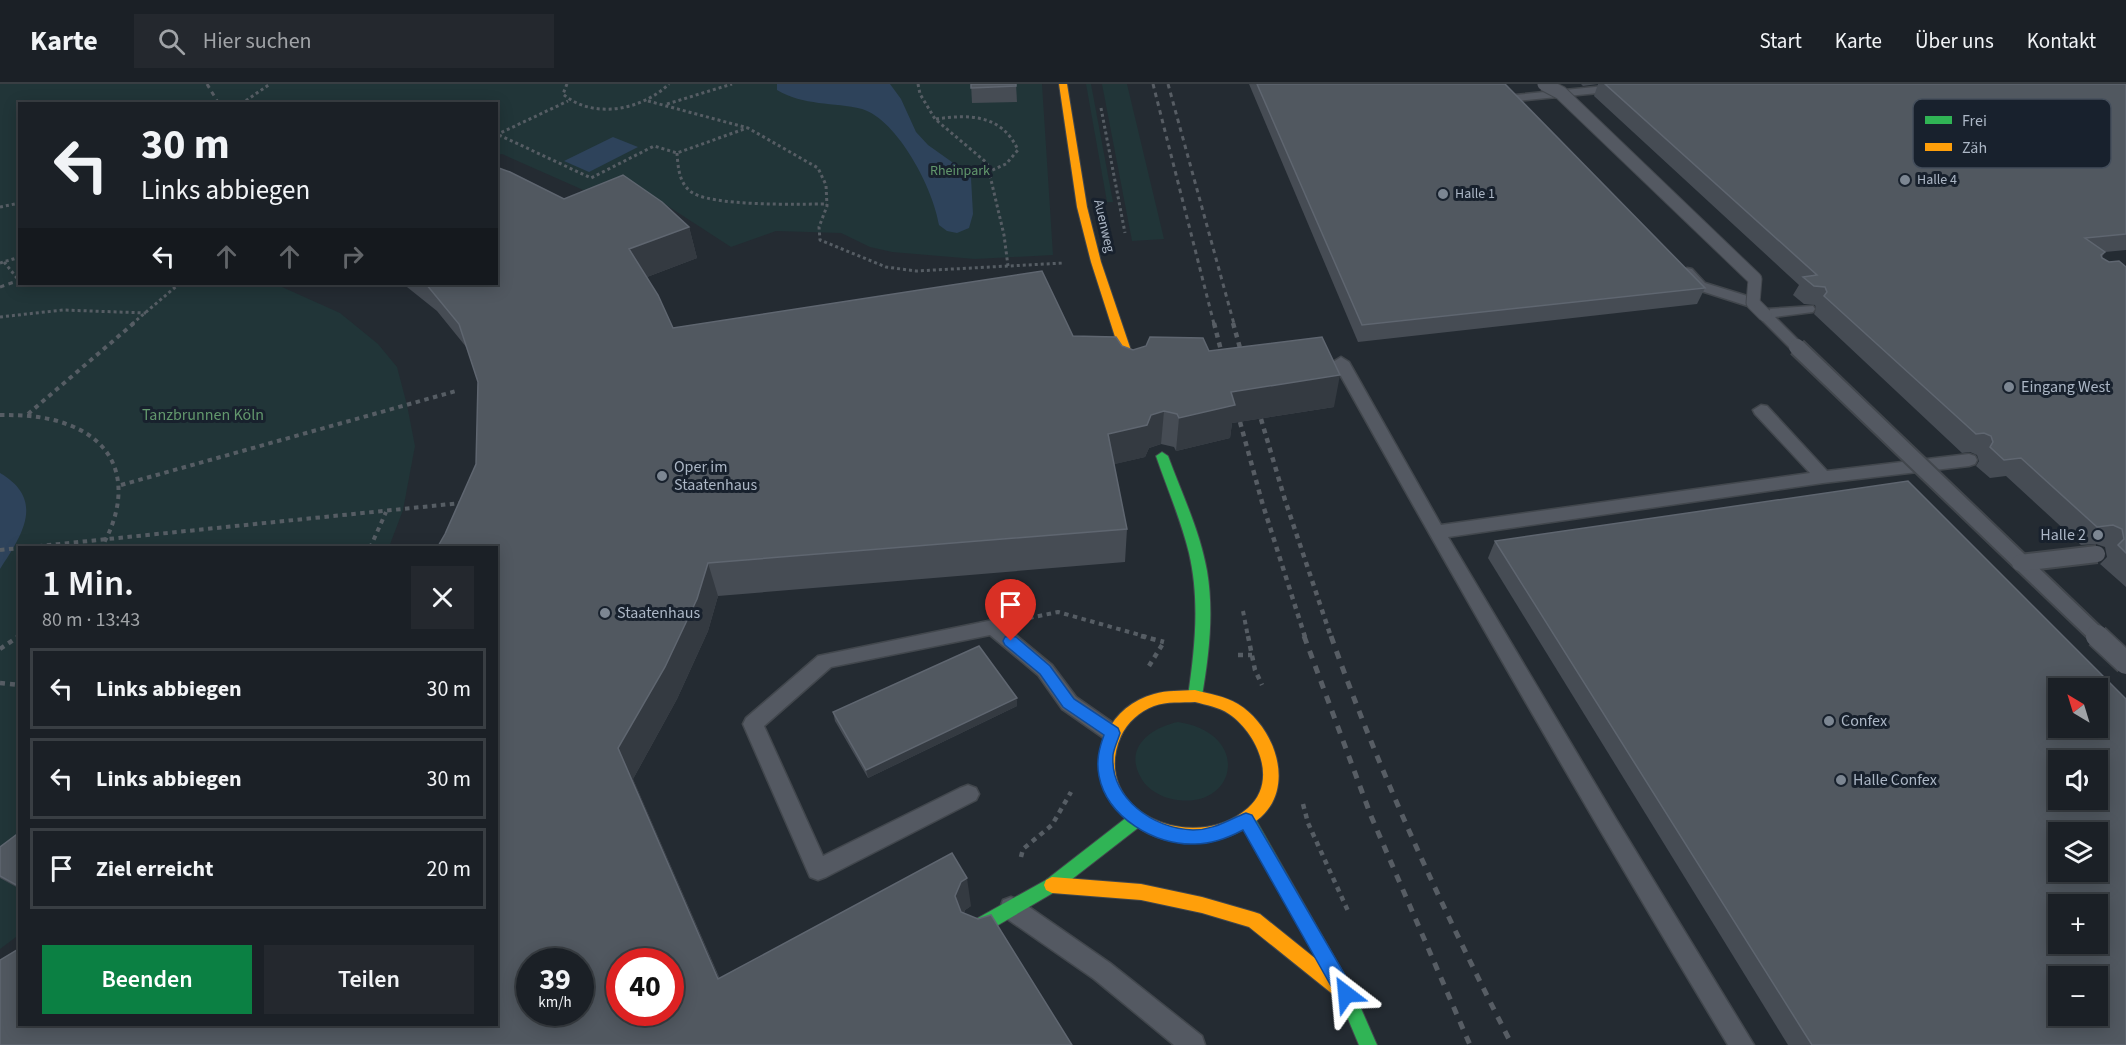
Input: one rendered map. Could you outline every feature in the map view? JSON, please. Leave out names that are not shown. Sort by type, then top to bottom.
[{"type":"street","name":"Auenweg","points":[[1063,84],[1082,207],[1096,262],[1132,371]]},
{"type":"street","points":[[1162,456],[1196,554],[1203,598],[1203,655],[1196,696]]},
{"type":"street","points":[[1196,696],[1221,703],[1244,716],[1260,735],[1270,757],[1272,780],[1264,802],[1246,820],[1222,833],[1193,837],[1163,832],[1137,819],[1118,800],[1107,778],[1105,754],[1112,733],[1132,710],[1162,698],[1196,696]]},
{"type":"street","points":[[982,925],[1052,885],[1137,819]]},
{"type":"street","points":[[1246,820],[1346,994],[1368,1045]]},
{"type":"street","points":[[1052,885],[1141,892],[1202,905],[1254,920],[1346,994]]},
{"type":"lane","points":[[1544,84],[1561,93],[1754,279],[1752,303]]},
{"type":"lane","points":[[1544,84],[1561,93],[1755,279],[1753,303],[2021,563]]},
{"type":"lane","points":[[1525,108],[1512,94],[1561,93],[1660,84]]},
{"type":"lane","points":[[1678,262],[1700,286],[1752,303],[1917,465],[2126,663]]},
{"type":"lane","points":[[1763,314],[1808,309]]},
{"type":"lane","points":[[1341,362],[1436,532],[1608,826],[1742,1045]]},
{"type":"lane","points":[[1761,410],[1823,477]]},
{"type":"lane","points":[[1436,532],[1823,477],[1970,460]]},
{"type":"lane","points":[[2021,563],[2102,554]]},
{"type":"lane","points":[[968,794],[818,870],[753,724],[825,661],[993,627],[1045,670],[1069,703],[1112,733]]},
{"type":"lane","points":[[1011,908],[1102,971],[1193,1045]]},
{"type":"path","points":[[244,102],[270,84]]},
{"type":"path","points":[[567,84],[563,94],[568,101],[579,106],[613,109],[648,101],[662,93],[669,84]]},
{"type":"path","points":[[665,105],[732,84]]},
{"type":"path","points":[[918,84],[920,94],[935,119],[987,164],[1004,235],[1008,266]]},
{"type":"path","points":[[498,135],[568,101]]},
{"type":"path","points":[[648,101],[748,128],[818,168],[826,185],[827,204],[819,227],[819,240],[886,267],[916,271],[1096,262]]},
{"type":"path","points":[[935,119],[970,116],[993,122],[1007,130],[1015,140],[1018,150],[1014,159],[988,172]]},
{"type":"path","points":[[498,135],[591,178],[654,146],[677,153],[748,128]]},
{"type":"path","points":[[677,153],[679,176],[688,191],[695,195],[747,204],[827,204]]},
{"type":"path","points":[[0,207],[18,203]]},
{"type":"path","points":[[17,278],[2,262],[18,258]]},
{"type":"path","points":[[28,415],[178,285]]},
{"type":"path","points":[[0,317],[63,310],[147,313]]},
{"type":"path","points":[[121,485],[456,391]]},
{"type":"path","points":[[0,415],[28,415],[76,427],[108,451],[121,485],[119,510],[102,546]]},
{"type":"path","points":[[39,546],[462,503]]},
{"type":"path","points":[[371,546],[386,512]]},
{"type":"path","points":[[0,550],[18,548]]},
{"type":"path","points":[[993,627],[1058,612],[1164,642]]},
{"type":"path","points":[[0,649],[18,636]]},
{"type":"path","points":[[0,683],[18,685]]},
{"type":"green space","points":[[0,84],[1042,84],[1053,255],[975,259],[892,252],[870,247],[841,233],[776,231],[731,247],[643,190],[590,193],[502,154],[498,155],[498,102],[18,102],[18,285],[284,285],[282,287],[340,313],[378,344],[397,367],[415,446],[403,510],[389,546],[18,546],[18,936],[0,949]]},
{"type":"green space","points":[[1086,84],[1091,84],[1113,202],[1107,202]]},
{"type":"green space","points":[[1102,84],[1127,84],[1164,239],[1132,241]]},
{"type":"green space","points":[[1178,722],[1203,729],[1219,741],[1227,756],[1227,771],[1221,785],[1209,795],[1191,800],[1168,798],[1152,790],[1140,776],[1136,765],[1138,747],[1159,728]]},
{"type":"water","points":[[777,84],[890,84],[901,99],[916,132],[928,145],[971,178],[973,214],[969,228],[957,233],[947,231],[939,225],[930,194],[912,158],[889,127],[875,116],[862,109],[797,99],[777,90]]},
{"type":"water","points":[[613,137],[638,147],[589,172],[564,161]]},
{"type":"water","points":[[0,473],[14,483],[22,495],[26,506],[26,518],[16,543],[0,569]]},
{"type":"building","points":[[971,84],[1016,84],[1016,86],[971,88]]},
{"type":"building","name":"Halle 1","points":[[1257,84],[1505,84],[1705,288],[1362,325]]},
{"type":"building","points":[[1605,84],[2126,84],[2126,234],[2085,238],[2105,252],[2101,255],[2102,258],[2109,262],[2119,261],[2126,267],[2126,553],[2118,545],[2124,539],[2122,529],[2113,525],[2097,527],[2021,458],[2004,460],[1990,447],[1993,442],[1991,436],[1984,433],[1976,434],[1824,296],[1827,292],[1825,287],[1814,286],[1803,277],[1817,275]]},
{"type":"building","name":"Staatenhaus","points":[[498,168],[564,199],[623,175],[662,202],[689,227],[629,249],[658,295],[673,328],[1042,271],[1073,336],[1116,337],[1122,346],[1133,350],[1146,346],[1150,337],[1203,338],[1209,351],[1322,337],[1340,375],[1231,392],[1235,405],[1179,418],[1177,414],[1164,411],[1151,415],[1147,425],[1108,434],[1127,529],[708,563],[697,599],[665,667],[618,748],[718,979],[952,853],[967,878],[961,882],[955,896],[961,912],[978,919],[991,915],[1072,1045],[0,1045],[0,960],[18,949],[18,1026],[498,1026],[498,546],[438,546],[476,464],[478,382],[459,324],[427,285],[498,285]]},
{"type":"building","name":"Confex","points":[[1908,481],[2105,678],[2048,678],[2048,738],[2108,738],[2108,681],[2126,699],[2126,1045],[1812,1045],[1495,541]]},
{"type":"building","points":[[979,646],[1017,698],[866,770],[833,712]]},
{"type":"building","points":[[18,834],[18,886],[0,876],[0,847]]},
{"type":"railway","points":[[207,84],[218,102]]},
{"type":"railway","points":[[1153,84],[1214,324]]},
{"type":"railway","points":[[1168,84],[1234,324]]},
{"type":"railway","points":[[0,287],[18,281]]},
{"type":"railway","points":[[1214,323],[1225,366]]},
{"type":"railway","points":[[1233,323],[1244,362]]},
{"type":"railway","points":[[1261,419],[1285,500],[1331,637]]},
{"type":"railway","points":[[1240,422],[1262,502],[1305,637]]},
{"type":"railway","points":[[1304,636],[1371,816],[1470,1045]]},
{"type":"railway","points":[[1331,636],[1350,689],[1415,844],[1512,1045]]},
{"type":"traffic: fast","points":[[1162,456],[1189,528],[1200,571],[1203,624],[1195,696]]},
{"type":"traffic: fast","points":[[982,925],[1052,885],[1137,819]]},
{"type":"traffic: fast","points":[[1247,820],[1346,994],[1368,1045]]},
{"type":"traffic: slow","points":[[1063,84],[1082,207],[1096,262],[1132,371]]},
{"type":"traffic: slow","points":[[1195,696],[1234,709],[1247,720],[1258,733],[1265,747],[1270,763],[1271,779],[1267,794],[1259,808],[1246,820],[1221,832],[1203,836],[1184,836],[1158,830],[1142,822],[1129,811],[1118,797],[1110,781],[1107,765],[1109,748],[1116,731],[1132,712],[1148,702],[1159,699],[1195,696]]},
{"type":"traffic: slow","points":[[1052,885],[1141,892],[1202,905],[1254,920],[1346,994]]},
{"type":"place","name":"Halle 4","points":[[1905,180]]},
{"type":"place","name":"Halle 1","points":[[1443,194]]},
{"type":"place","name":"Eingang West","points":[[2009,387]]},
{"type":"place","name":"Oper im Staatenhaus","points":[[662,476]]},
{"type":"place","name":"Halle 2","points":[[2098,535]]},
{"type":"place","name":"Staatenhaus","points":[[605,613]]},
{"type":"place","name":"Confex","points":[[1829,721]]},
{"type":"place","name":"Halle Confex","points":[[1841,780]]},
{"type":"route","points":[[1011,641],[1045,670],[1069,703],[1112,733],[1105,754],[1107,778],[1118,800],[1137,819],[1163,832],[1193,837],[1222,833],[1246,820],[1346,994]]},
{"type":"park label","name":"Rheinpark","points":[[960,171]]},
{"type":"park label","name":"Tanzbrunnen Köln","points":[[203,415]]}]
